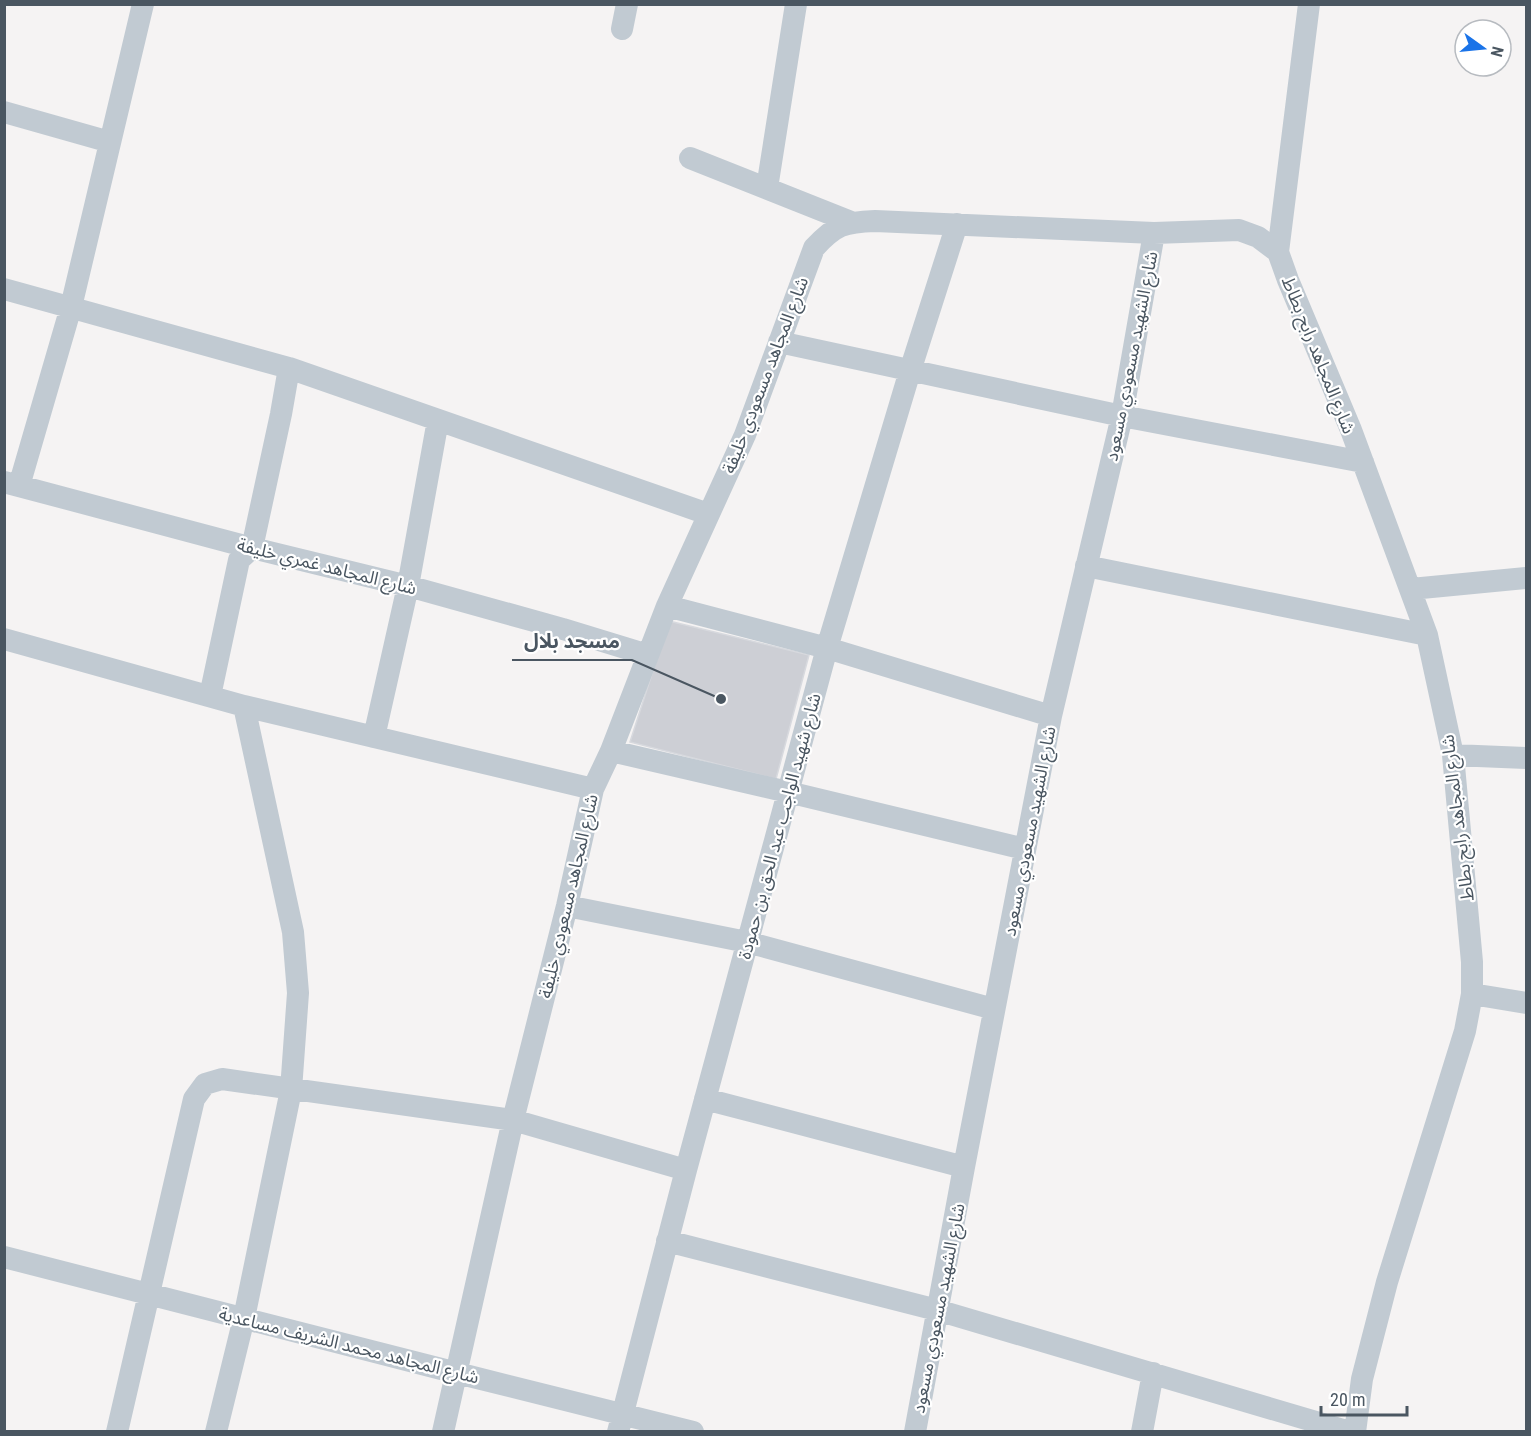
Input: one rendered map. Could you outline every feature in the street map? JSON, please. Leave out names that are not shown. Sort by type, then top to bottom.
[{"type":"street","points":[[12,484],[71,307],[143,4]]},
{"type":"street","points":[[622,29],[627,4]]},
{"type":"street","points":[[766,188],[796,4]]},
{"type":"street","name":"شارع المجاهد رابح بطاط","points":[[1309,4],[1278,252],[1363,462],[1427,635],[1453,754],[1472,962],[1472,994],[1465,1031],[1387,1282],[1362,1379],[1355,1431]]},
{"type":"street","points":[[4,112],[110,142]]},
{"type":"street","points":[[690,158],[851,222],[875,221],[1154,233],[1239,231],[1258,237],[1278,252]]},
{"type":"street","name":"شارع المجاهد مسعودي خليفة","points":[[443,1431],[513,1120],[567,906],[593,789],[611,751],[666,606],[745,435],[814,248],[829,232],[851,222]]},
{"type":"street","name":"شارع شهيد الواجب عبد الحق بن حمودة","points":[[620,1423],[827,648],[910,371],[957,224]]},
{"type":"street","name":"شارع الشهيد مسعودي مسعود","points":[[915,1431],[1051,716],[1122,416],[1154,233]]},
{"type":"street","points":[[4,289],[289,368],[708,514]]},
{"type":"street","points":[[779,342],[1122,416],[1363,462]]},
{"type":"street","points":[[210,696],[240,560],[252,548],[289,368]]},
{"type":"street","points":[[374,737],[408,586],[438,420]]},
{"type":"street","name":"شارع المجاهد غمري خليفة","points":[[12,484],[252,548],[408,586],[648,655]]},
{"type":"street","points":[[1086,566],[1427,635]]},
{"type":"street","points":[[1411,589],[1527,578]]},
{"type":"street","points":[[666,606],[827,648],[1051,716]]},
{"type":"street","points":[[4,639],[244,706],[593,789]]},
{"type":"street","points":[[216,1431],[244,1318],[291,1089],[298,993],[293,932],[244,706]]},
{"type":"street","points":[[611,751],[1025,849]]},
{"type":"street","points":[[1453,754],[1527,758]]},
{"type":"street","points":[[567,906],[747,942],[994,1009]]},
{"type":"street","points":[[1472,994],[1527,1003]]},
{"type":"street","points":[[117,1431],[194,1099],[205,1084],[222,1079],[513,1120],[686,1170]]},
{"type":"street","points":[[705,1099],[964,1167]]},
{"type":"street","points":[[667,1241],[937,1310],[1350,1431]]},
{"type":"street","name":"شارع المجاهد محمد الشريف مساعدية","points":[[4,1257],[456,1373],[620,1423],[693,1431]]},
{"type":"street","points":[[1142,1431],[1153,1373]]},
{"type":"building","points":[[669,621],[809,655],[776,779],[630,742]]},
{"type":"place","name":"مسجد بلال","points":[[721,699]]}]
